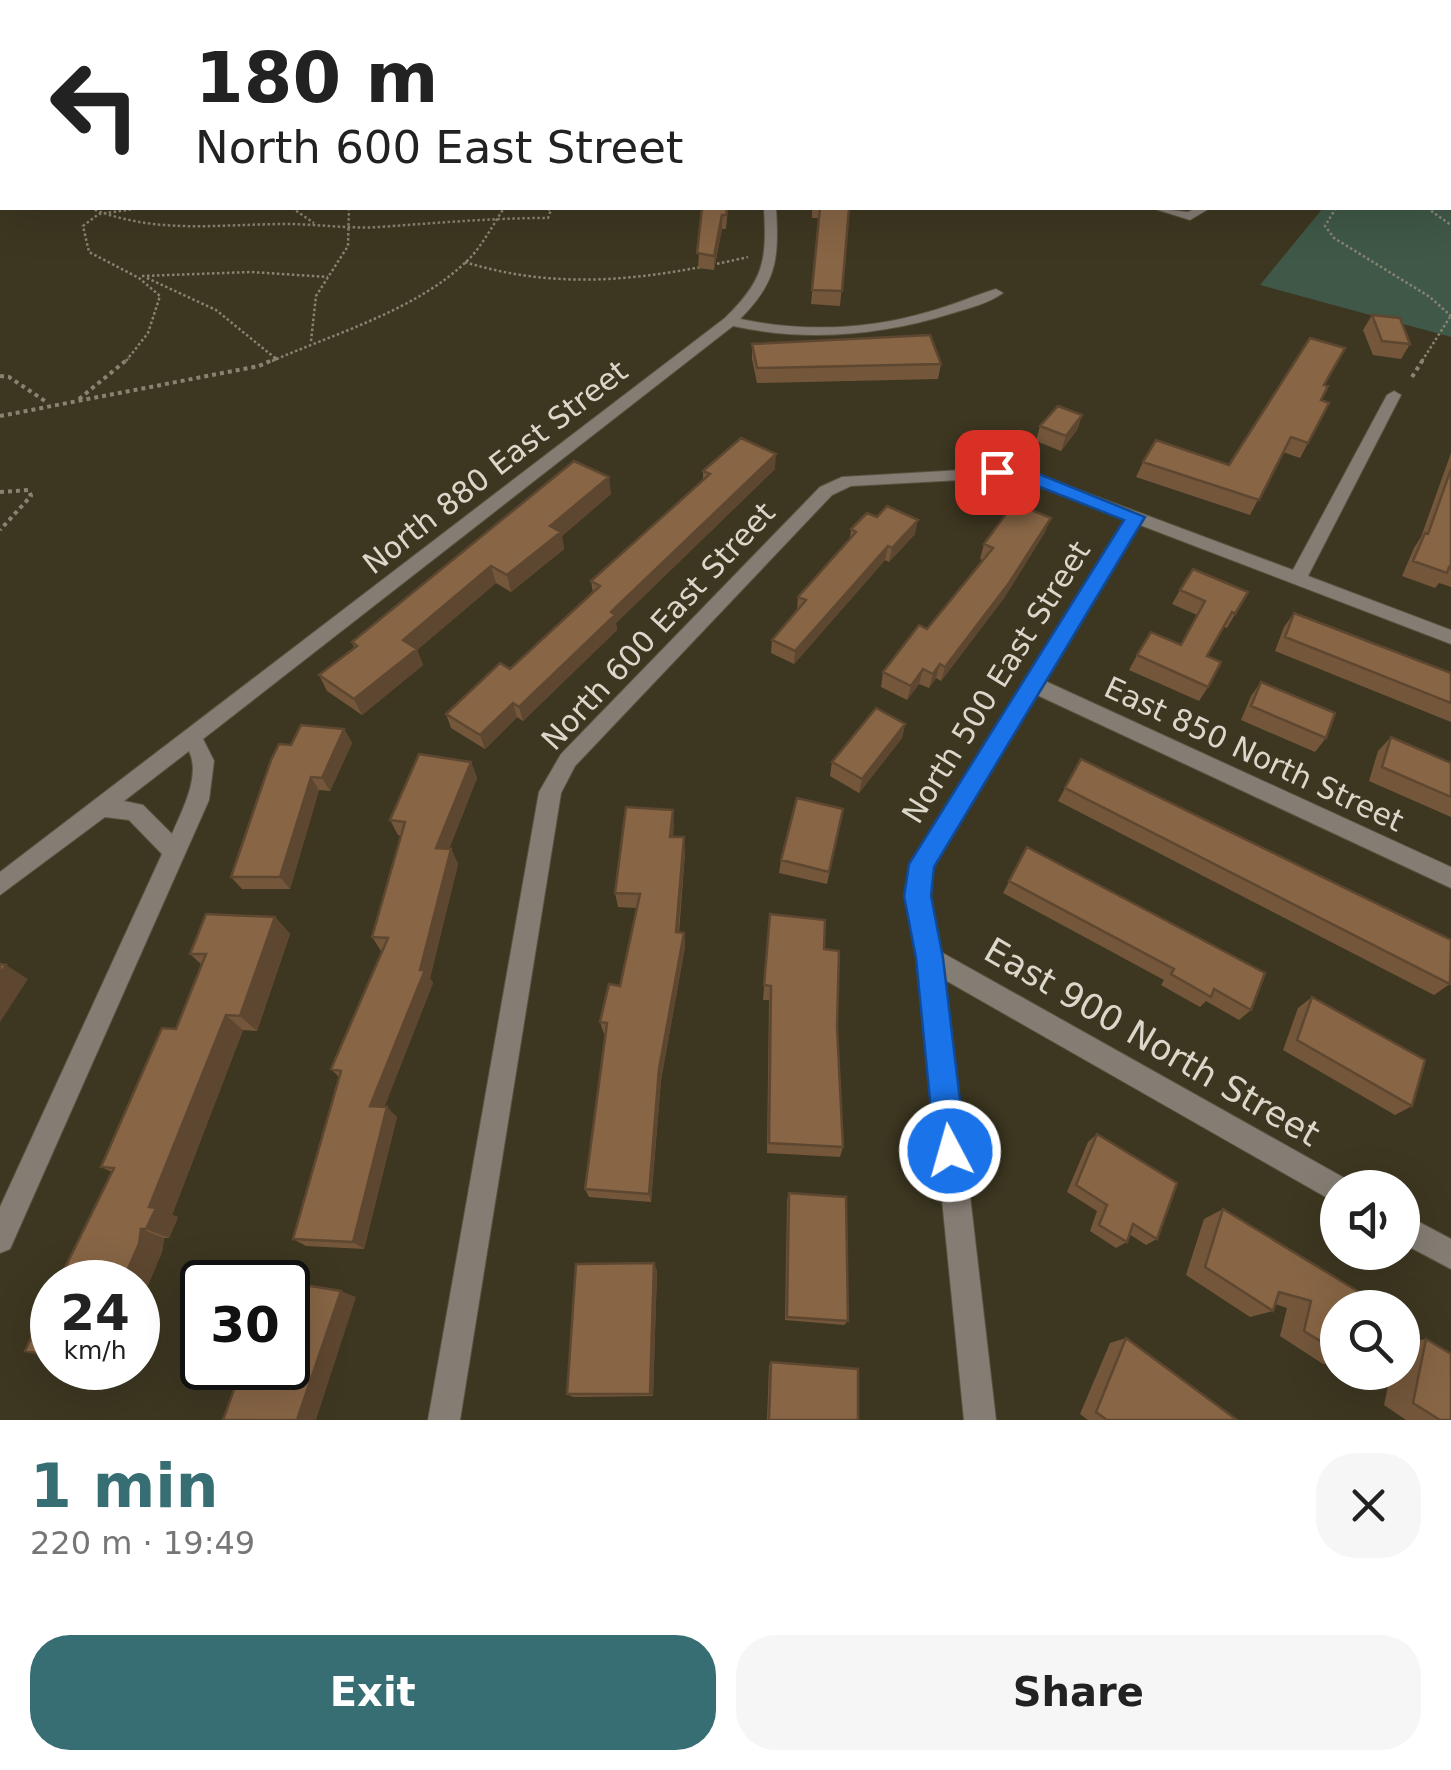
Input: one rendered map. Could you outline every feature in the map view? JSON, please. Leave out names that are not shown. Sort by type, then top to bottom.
[{"type":"street","name":"North 880 East Street","points":[[0,885],[730,321],[764,289],[771,252],[770,210]]},
{"type":"street","points":[[1165,210],[1190,216],[1200,210]]},
{"type":"street","points":[[730,321],[768,332],[886,328],[935,319],[996,294]]},
{"type":"street","points":[[1298,577],[1341,491],[1363,462],[1394,395]]},
{"type":"street","name":"North 600 East Street","points":[[444,1420],[550,792],[568,760],[826,491],[848,481],[997,472],[1028,476],[1451,637]]},
{"type":"street","name":"North 500 East Street","points":[[980,1420],[930,958],[918,896],[922,864],[1136,517]]},
{"type":"street","name":"East 850 North Street","points":[[1032,684],[1451,878]]},
{"type":"street","points":[[0,1239],[198,800],[204,760],[191,735]]},
{"type":"street","points":[[101,807],[135,812],[173,850]]},
{"type":"street","name":"East 900 North Street","points":[[930,958],[1320,1180]]},
{"type":"street","points":[[1420,1238],[1451,1255]]},
{"type":"path","points":[[100,211],[116,215],[135,210]]},
{"type":"path","points":[[295,210],[316,225]]},
{"type":"path","points":[[311,342],[310,308],[316,292],[348,246],[349,210]]},
{"type":"path","points":[[0,416],[204,378],[276,358],[389,310],[466,262],[503,210]]},
{"type":"path","points":[[100,211],[180,229],[346,226],[500,217],[539,220],[551,214],[547,210]]},
{"type":"path","points":[[1335,210],[1325,226],[1334,238],[1430,298],[1451,316],[1412,377]]},
{"type":"path","points":[[1430,210],[1451,225]]},
{"type":"path","points":[[100,211],[83,226],[81,238],[87,252],[106,266],[205,300],[276,358]]},
{"type":"path","points":[[466,262],[527,276],[616,281],[652,278],[771,252]]},
{"type":"path","points":[[140,276],[251,272],[328,277]]},
{"type":"path","points":[[76,400],[103,385],[149,330],[151,309],[160,296],[140,276]]},
{"type":"path","points":[[1439,331],[1451,334]]},
{"type":"path","points":[[0,376],[9,377],[36,399],[51,404]]},
{"type":"path","points":[[0,492],[29,490],[30,496],[0,530]]},
{"type":"green space","points":[[1321,210],[1451,210],[1451,337],[1260,285]]},
{"type":"building","points":[[702,210],[727,210],[722,215],[714,256],[697,253]]},
{"type":"building","points":[[820,210],[849,210],[842,291],[812,290]]},
{"type":"building","points":[[1372,315],[1400,318],[1410,344],[1382,341]]},
{"type":"building","points":[[930,335],[941,364],[757,368],[752,344]]},
{"type":"building","points":[[1310,338],[1345,348],[1324,385],[1328,386],[1321,400],[1329,403],[1308,443],[1291,437],[1259,500],[1143,462],[1156,440],[1229,465]]},
{"type":"building","points":[[1058,406],[1082,415],[1066,436],[1040,426]]},
{"type":"building","points":[[741,438],[776,454],[611,612],[615,615],[519,707],[513,703],[480,735],[446,714],[500,663],[510,669],[600,586],[591,581],[710,474],[703,471]]},
{"type":"building","points":[[574,461],[609,477],[550,526],[561,532],[507,575],[491,566],[403,640],[417,649],[354,699],[319,675],[357,646],[352,642]]},
{"type":"building","points":[[1451,469],[1451,568],[1447,573],[1413,561],[1425,533],[1428,534]]},
{"type":"building","points":[[1014,503],[1051,518],[1009,583],[945,667],[940,664],[933,674],[923,669],[911,686],[883,672],[919,625],[927,629],[993,548],[984,544]]},
{"type":"building","points":[[887,506],[918,520],[892,548],[888,546],[795,651],[772,640],[806,600],[798,597],[856,532],[851,529],[867,513],[877,517]]},
{"type":"building","points":[[1193,569],[1248,592],[1207,656],[1221,662],[1208,687],[1137,655],[1151,632],[1181,645],[1205,601],[1180,590]]},
{"type":"building","points":[[1294,613],[1451,673],[1451,703],[1285,637]]},
{"type":"building","points":[[1261,682],[1335,713],[1326,738],[1251,706]]},
{"type":"building","points":[[876,708],[905,724],[862,779],[832,762]]},
{"type":"building","points":[[301,725],[344,729],[322,778],[311,777],[280,877],[231,877],[271,760],[279,744],[291,745]]},
{"type":"building","points":[[1391,737],[1451,763],[1451,797],[1382,767]]},
{"type":"building","points":[[419,754],[471,762],[436,848],[451,849],[420,970],[425,970],[370,1106],[387,1107],[353,1242],[293,1239],[341,1071],[331,1069],[388,938],[372,937],[405,822],[390,820]]},
{"type":"building","points":[[1081,759],[1451,940],[1450,984],[1065,788]]},
{"type":"building","points":[[797,798],[843,809],[829,872],[781,860]]},
{"type":"building","points":[[626,807],[673,810],[670,837],[684,837],[676,932],[684,933],[659,1069],[649,1194],[585,1189],[607,1023],[600,1022],[609,984],[620,986],[640,894],[615,893]]},
{"type":"building","points":[[1027,847],[1265,973],[1251,1010],[1214,989],[1211,997],[1171,974],[1174,969],[1009,881]]},
{"type":"building","points":[[206,914],[275,917],[240,1016],[226,1015],[149,1207],[156,1208],[146,1229],[141,1229],[132,1260],[69,1260],[114,1168],[101,1167],[162,1028],[176,1029],[206,954],[190,954]]},
{"type":"building","points":[[770,914],[825,920],[824,949],[839,951],[837,1027],[843,1147],[769,1143],[771,986],[764,985]]},
{"type":"building","points":[[1312,997],[1425,1060],[1412,1106],[1297,1040]]},
{"type":"building","points":[[1097,1134],[1177,1183],[1157,1239],[1133,1224],[1127,1242],[1099,1225],[1107,1205],[1076,1185]]},
{"type":"building","points":[[789,1193],[846,1197],[848,1321],[787,1317]]},
{"type":"building","points":[[1223,1209],[1356,1290],[1320,1290],[1320,1341],[1304,1331],[1311,1301],[1279,1292],[1273,1311],[1205,1267]]},
{"type":"building","points":[[654,1263],[650,1394],[567,1394],[576,1264]]},
{"type":"building","points":[[310,1286],[341,1291],[310,1382]]},
{"type":"building","points":[[1126,1338],[1237,1420],[1107,1420],[1096,1412]]},
{"type":"building","points":[[1426,1339],[1451,1354],[1451,1420],[1440,1420],[1413,1403],[1416,1390],[1420,1390]]},
{"type":"building","points":[[771,1362],[858,1369],[858,1420],[769,1420]]},
{"type":"building","points":[[234,1390],[307,1390],[297,1420],[223,1420]]},
{"type":"route","points":[[950,1151],[930,958],[918,896],[922,864],[1136,517],[1028,476],[997,472]]}]
